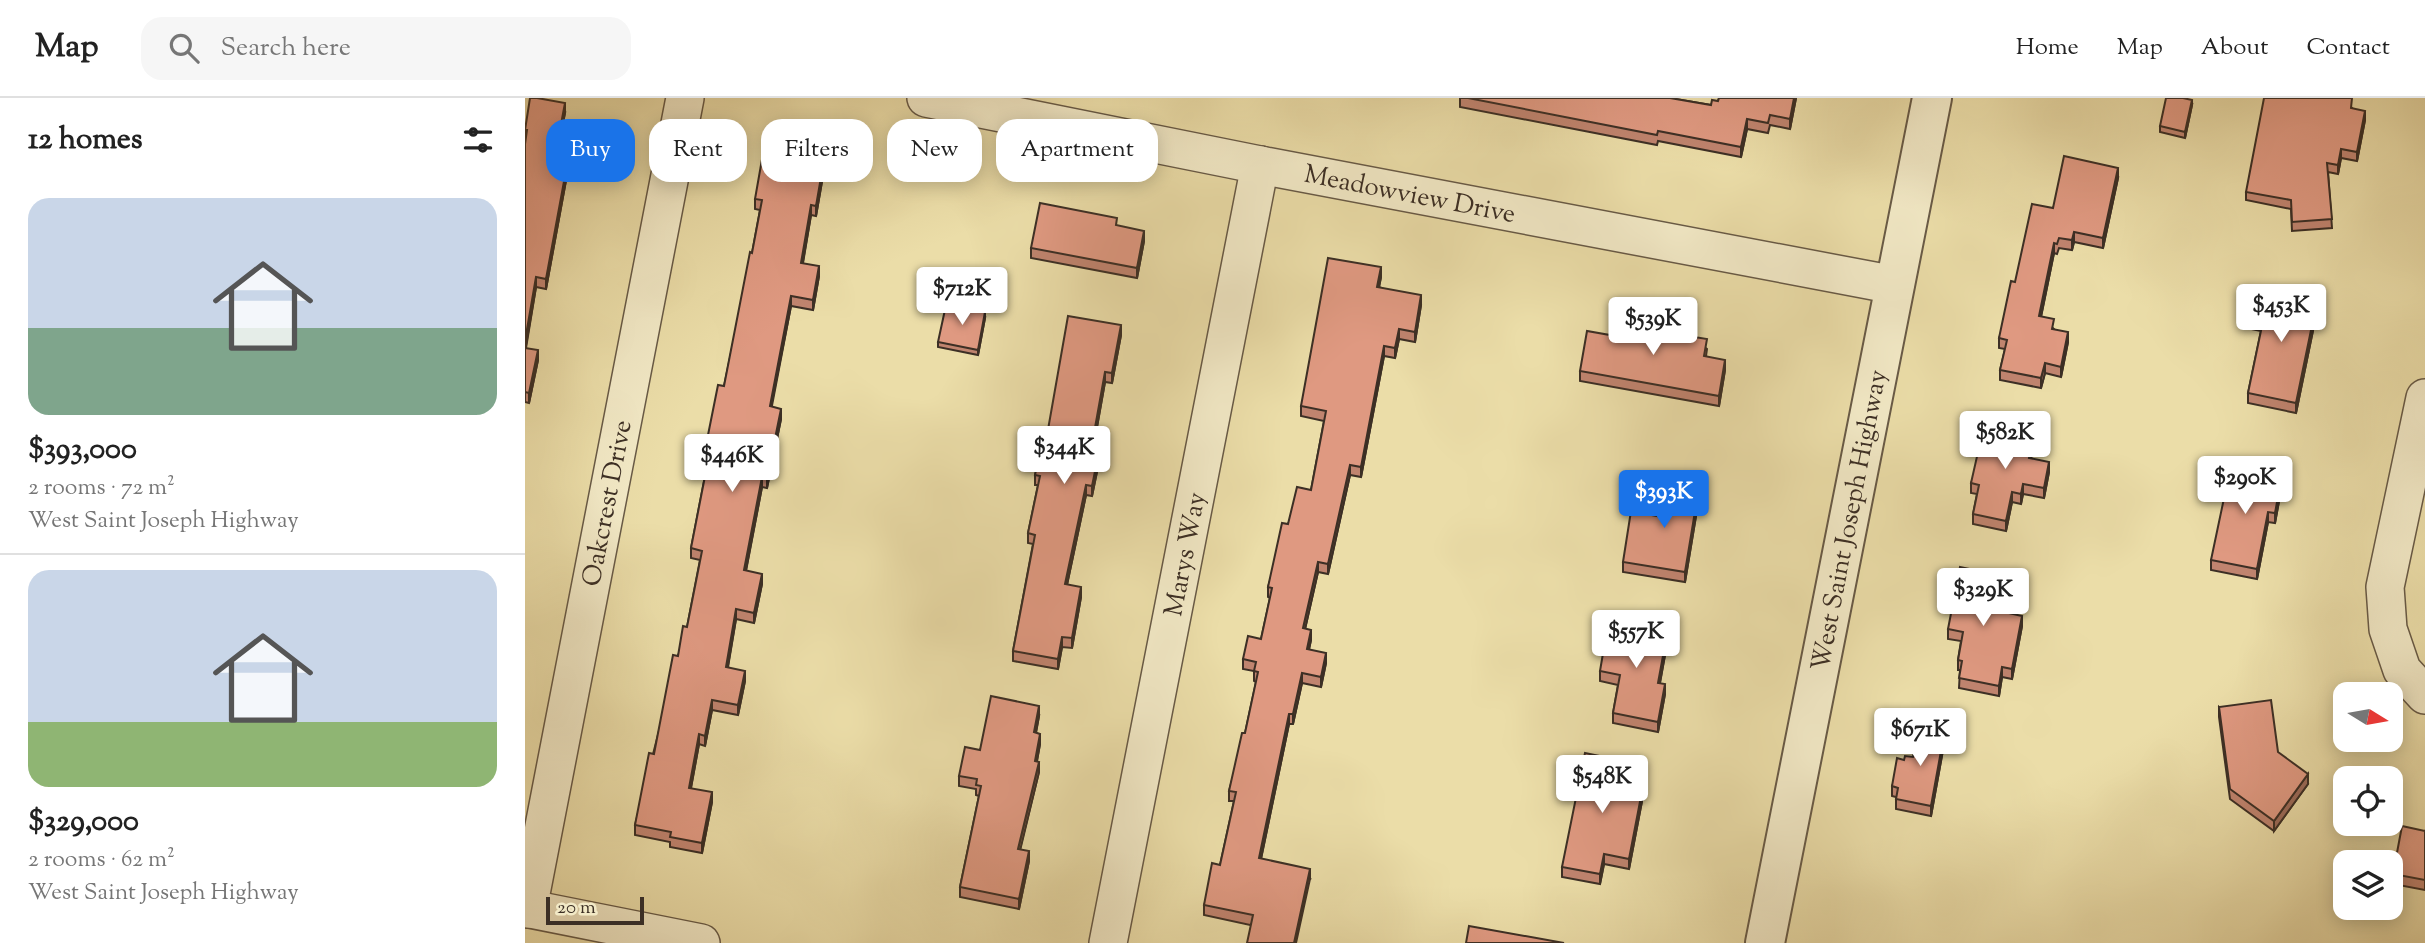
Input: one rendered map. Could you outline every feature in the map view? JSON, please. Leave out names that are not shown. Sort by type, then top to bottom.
[{"type":"street","name":"Oakcrest Drive","points":[[526,909],[685,98]]},
{"type":"street","name":"Meadowview Drive","points":[[926,98],[1260,165],[1895,285]]},
{"type":"street","name":"West Saint Joseph Highway","points":[[1765,943],[1932,98]]},
{"type":"street","name":"Marys Way","points":[[1108,943],[1260,165]]},
{"type":"street","points":[[2425,398],[2385,587],[2388,629],[2402,670],[2425,695]]},
{"type":"street","points":[[526,909],[701,943]]},
{"type":"building","points":[[530,98],[565,103],[562,119],[546,119],[546,182],[564,182],[546,279],[536,277],[525,341],[527,130]]},
{"type":"building","points":[[1468,98],[1670,98],[1711,105],[1712,100],[1718,101],[1719,98],[1794,98],[1790,119],[1770,115],[1768,123],[1747,119],[1741,147],[1658,131],[1657,135]]},
{"type":"building","points":[[2166,98],[2192,100],[2185,132],[2160,126]]},
{"type":"building","points":[[2264,98],[2352,98],[2351,108],[2365,111],[2357,152],[2341,149],[2338,165],[2327,163],[2332,219],[2292,222],[2291,200],[2246,192]]},
{"type":"building","points":[[2064,156],[2118,168],[2103,238],[2074,232],[2072,240],[2059,238],[2057,244],[2054,243],[2039,316],[2054,319],[2052,329],[2068,332],[2061,367],[2045,363],[2041,378],[2000,370],[2007,340],[1999,338],[2011,281],[2015,282],[2032,204],[2053,208]]},
{"type":"building","points":[[761,165],[761,182],[820,182],[816,206],[811,205],[801,263],[819,266],[813,300],[791,296],[770,406],[781,409],[767,478],[762,477],[744,570],[762,574],[754,613],[736,609],[726,667],[745,671],[738,705],[712,700],[705,736],[699,734],[689,788],[712,792],[702,843],[670,837],[671,832],[635,825],[649,753],[654,754],[673,655],[678,656],[683,626],[687,627],[702,551],[691,548],[707,466],[702,465],[718,385],[724,386],[750,252],[752,253],[762,200],[755,199]]},
{"type":"building","points":[[1040,203],[1117,218],[1116,225],[1144,231],[1137,268],[1031,248]]},
{"type":"building","points":[[1328,258],[1381,267],[1377,287],[1421,295],[1415,332],[1399,329],[1395,348],[1384,346],[1361,467],[1350,465],[1328,564],[1318,562],[1303,628],[1311,630],[1307,649],[1326,653],[1321,677],[1302,673],[1293,714],[1289,714],[1259,858],[1310,869],[1294,943],[1247,943],[1253,915],[1204,905],[1212,863],[1220,865],[1236,792],[1229,791],[1258,672],[1254,671],[1256,662],[1243,659],[1248,636],[1261,639],[1272,588],[1268,587],[1282,523],[1288,524],[1297,487],[1311,490],[1326,411],[1301,406]]},
{"type":"building","points":[[2257,288],[2317,301],[2296,403],[2248,393],[2263,321],[2251,319]]},
{"type":"building","points":[[946,305],[985,312],[978,350],[938,342]]},
{"type":"building","points":[[1068,316],[1121,325],[1112,373],[1105,372],[1091,450],[1099,452],[1092,486],[1086,485],[1065,584],[1081,587],[1072,638],[1062,637],[1058,659],[1013,651],[1035,535],[1028,533],[1040,476],[1035,475],[1042,440],[1046,441]]},
{"type":"building","points":[[1635,320],[1689,330],[1688,336],[1707,339],[1704,356],[1725,360],[1719,396],[1580,371],[1587,331],[1610,335],[1612,321],[1634,325]]},
{"type":"building","points":[[525,348],[538,350],[529,393],[525,392]]},
{"type":"building","points":[[1991,425],[2034,434],[2029,458],[2049,462],[2044,488],[2023,484],[2021,494],[2012,492],[2006,521],[1973,514],[1979,485],[1971,483],[1978,452],[1985,453]]},
{"type":"building","points":[[2231,465],[2282,475],[2275,513],[2268,512],[2257,569],[2211,560]]},
{"type":"building","points":[[1662,481],[1699,487],[1685,572],[1623,562],[1631,511],[1657,516]]},
{"type":"building","points":[[1960,567],[1998,575],[1991,609],[2022,616],[2012,669],[2002,667],[1999,686],[1959,678],[1962,661],[1958,660],[1963,632],[1948,629]]},
{"type":"building","points":[[1608,624],[1667,634],[1658,683],[1665,684],[1658,722],[1613,713],[1620,675],[1600,671]]},
{"type":"building","points":[[991,696],[1039,706],[1034,732],[1040,734],[1035,761],[1039,762],[1018,849],[1029,851],[1019,899],[960,887],[981,786],[976,785],[977,779],[959,776],[965,747],[980,750]]},
{"type":"building","points":[[2271,700],[2278,752],[2308,774],[2274,821],[2230,789],[2219,707]]},
{"type":"building","points":[[1919,724],[1945,729],[1931,806],[1896,799],[1898,788],[1892,786],[1897,758],[1904,760],[1905,756],[1913,757]]},
{"type":"building","points":[[1585,753],[1624,761],[1620,781],[1643,786],[1629,859],[1604,854],[1600,874],[1562,867]]},
{"type":"building","points":[[2403,826],[2425,831],[2425,880],[2403,876],[2403,850],[2398,850],[2400,836],[2403,836]]},
{"type":"building","points":[[1469,926],[1564,943],[1466,943]]}]
